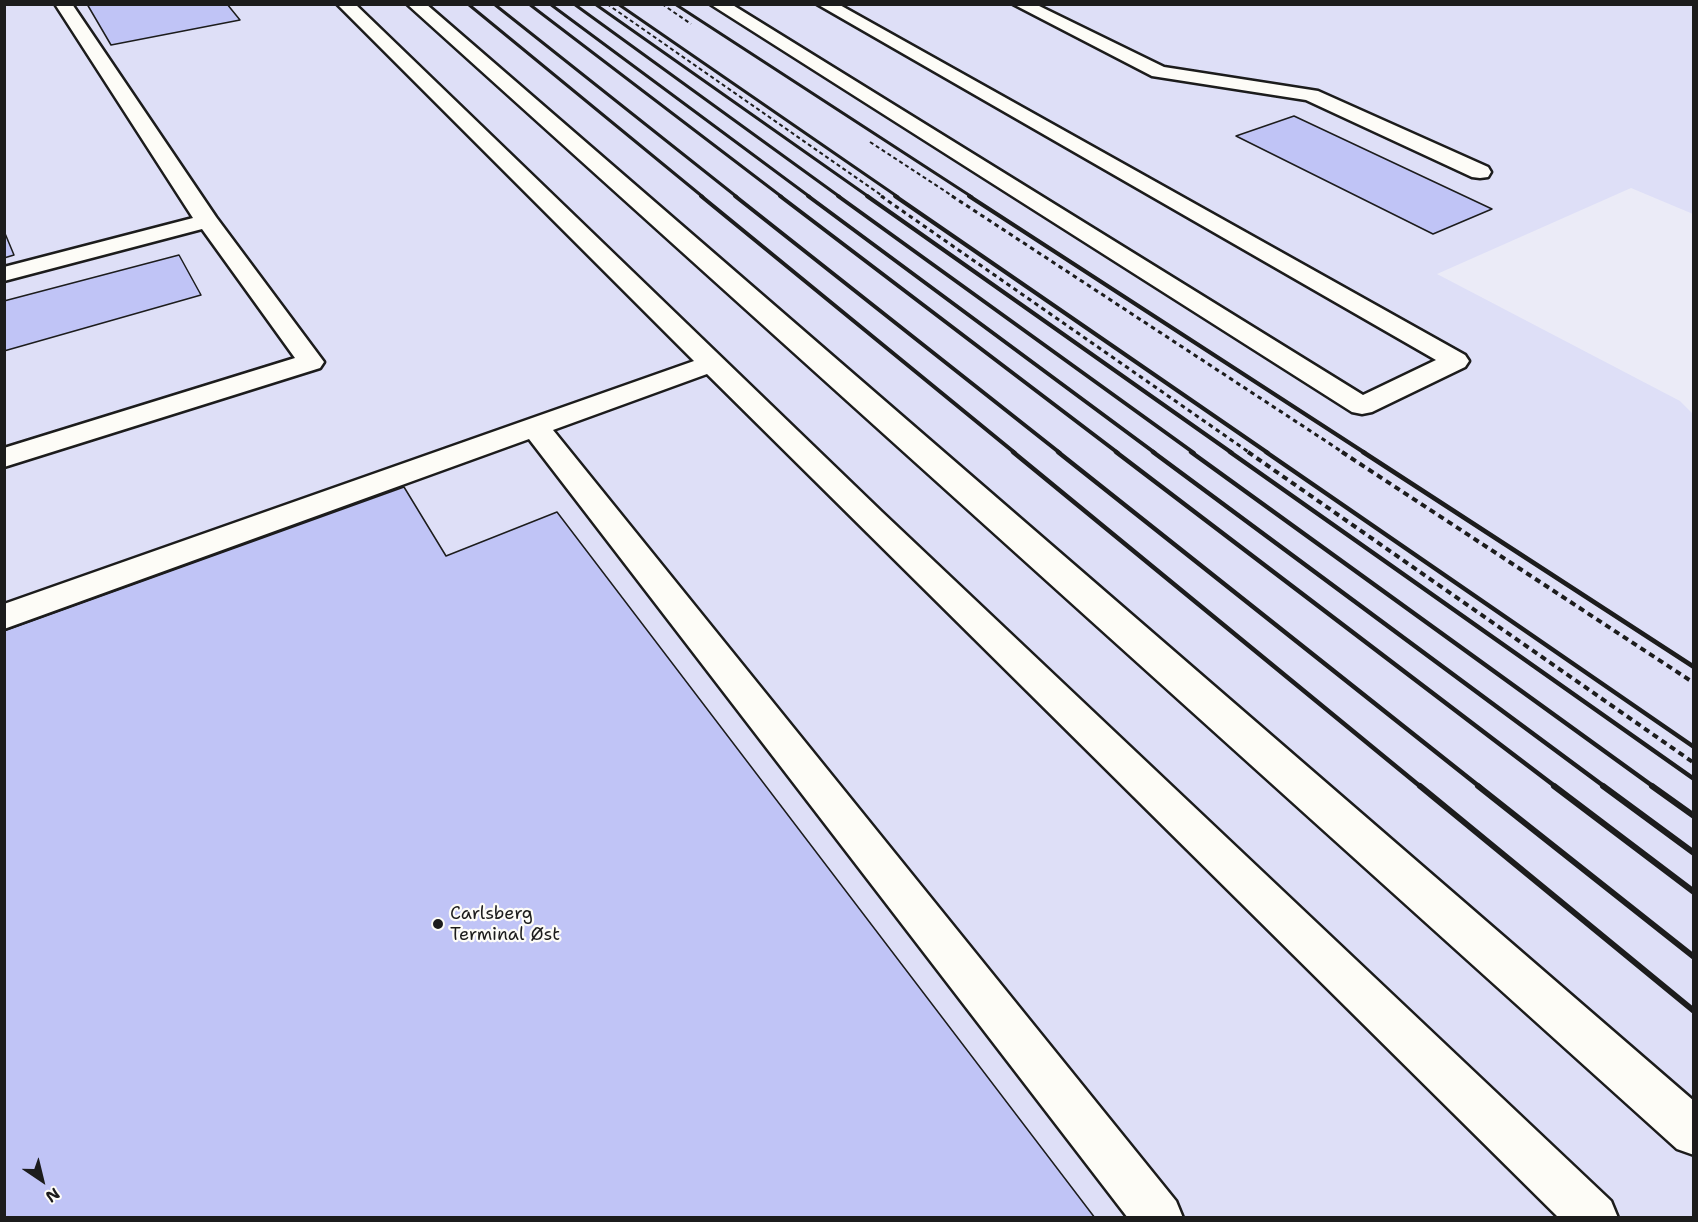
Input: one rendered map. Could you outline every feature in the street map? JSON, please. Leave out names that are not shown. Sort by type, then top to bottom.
[{"type":"lane","points":[[4,458],[311,362],[207,221],[63,4]]},
{"type":"lane","points":[[345,4],[1594,1218]]},
{"type":"lane","points":[[416,4],[1694,1132]]},
{"type":"lane","points":[[718,4],[1362,406],[1456,361],[825,4]]},
{"type":"lane","points":[[1021,4],[1159,72],[1311,95],[1480,172]]},
{"type":"lane","points":[[4,274],[207,221]]},
{"type":"lane","points":[[4,617],[713,363]]},
{"type":"lane","points":[[535,427],[1159,1218]]},
{"type":"path","points":[[607,4],[1694,763]]},
{"type":"path","points":[[662,4],[692,24]]},
{"type":"path","points":[[861,136],[1694,683]]},
{"type":"shaded area","points":[[5,5],[1693,5],[1693,214],[1631,188],[1437,274],[1680,401],[1693,414],[1693,1217],[5,1218]]},
{"type":"building","points":[[87,4],[227,4],[240,20],[111,45]]},
{"type":"building","points":[[1294,116],[1492,209],[1433,234],[1236,136]]},
{"type":"building","points":[[4,231],[14,255],[4,258]]},
{"type":"building","points":[[179,255],[201,295],[4,351],[4,301]]},
{"type":"building","name":"Carlsberg Terminal Øst","points":[[404,487],[446,556],[557,512],[1095,1218],[4,1218],[4,631]]},
{"type":"railway","points":[[468,4],[703,197]]},
{"type":"railway","points":[[494,4],[737,197]]},
{"type":"railway","points":[[529,4],[782,197]]},
{"type":"railway","points":[[550,4],[810,197]]},
{"type":"railway","points":[[574,4],[840,197]]},
{"type":"railway","points":[[595,4],[869,197]]},
{"type":"railway","points":[[618,4],[898,197]]},
{"type":"railway","points":[[675,4],[972,197]]},
{"type":"railway","points":[[701,196],[1015,453]]},
{"type":"railway","points":[[735,196],[1060,453]]},
{"type":"railway","points":[[780,196],[1118,453]]},
{"type":"railway","points":[[808,196],[1155,453]]},
{"type":"railway","points":[[838,196],[1194,453]]},
{"type":"railway","points":[[867,196],[1232,453]]},
{"type":"railway","points":[[895,196],[1268,453]]},
{"type":"railway","points":[[969,196],[1365,453]]},
{"type":"railway","points":[[1013,452],[1421,787]]},
{"type":"railway","points":[[1058,452],[1480,787]]},
{"type":"railway","points":[[1116,452],[1556,787]]},
{"type":"railway","points":[[1153,452],[1605,787]]},
{"type":"railway","points":[[1191,452],[1654,787]]},
{"type":"railway","points":[[1230,452],[1694,779]]},
{"type":"railway","points":[[1266,452],[1694,747]]},
{"type":"railway","points":[[1363,452],[1694,667]]},
{"type":"railway","points":[[1420,786],[1694,1011]]},
{"type":"railway","points":[[1478,786],[1694,957]]},
{"type":"railway","points":[[1554,786],[1694,892]]},
{"type":"railway","points":[[1603,786],[1694,853]]},
{"type":"railway","points":[[1652,786],[1694,816]]},
{"type":"place","name":"Carlsberg Terminal Øst","points":[[438,924]]}]
